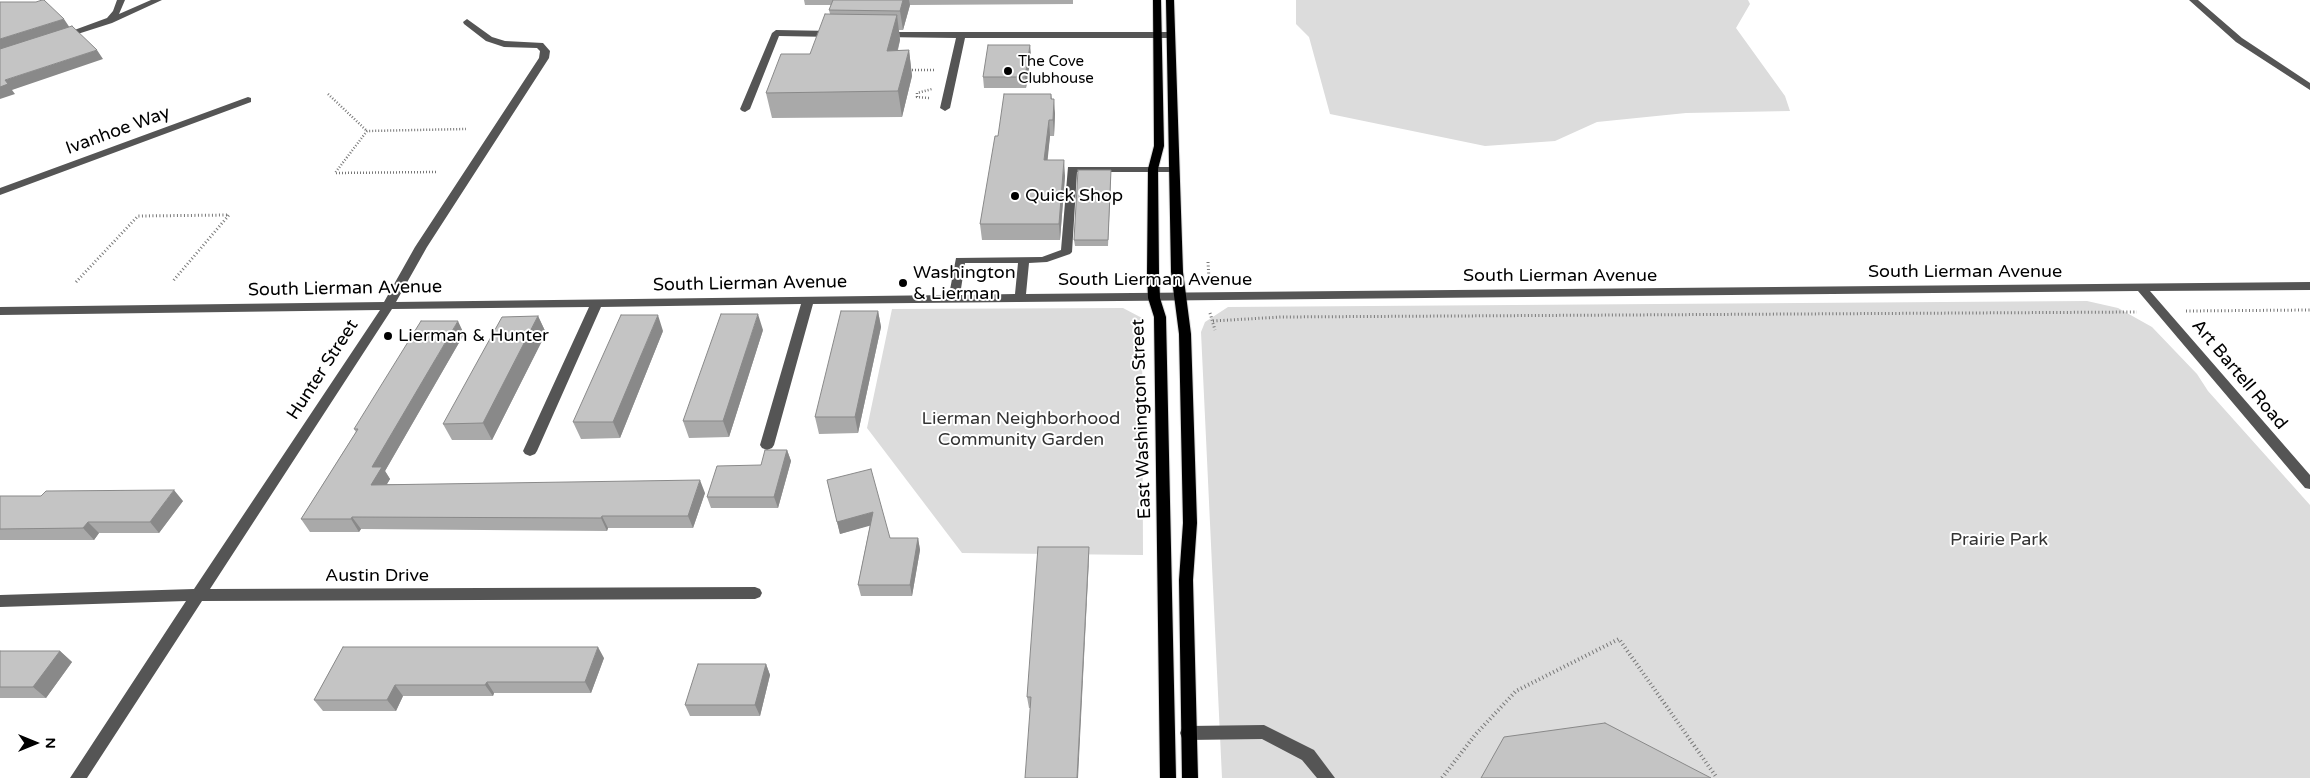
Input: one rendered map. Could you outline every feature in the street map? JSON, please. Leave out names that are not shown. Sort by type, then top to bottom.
[{"type":"main road","name":"East Washington Street","points":[[1156,0],[1159,146],[1153,170],[1154,298],[1160,317],[1168,778]]},
{"type":"main road","points":[[1170,0],[1174,170],[1180,298],[1185,334],[1190,523],[1186,580],[1190,778]]},
{"type":"street","points":[[108,21],[117,11],[121,0]]},
{"type":"street","points":[[54,38],[108,21],[158,0]]},
{"type":"street","points":[[2193,0],[2239,40],[2310,87]]},
{"type":"street","name":"Hunter Street","points":[[78,778],[388,306],[421,247],[544,58],[545,51],[540,46],[504,44],[489,39],[467,22]]},
{"type":"street","points":[[745,109],[776,33],[844,34]]},
{"type":"street","points":[[873,35],[1170,35]]},
{"type":"street","points":[[945,108],[960,36]]},
{"type":"street","name":"Ivanhoe Way","points":[[0,192],[248,100]]},
{"type":"street","points":[[954,299],[960,260],[1043,260],[1066,252],[1072,169],[1174,170]]},
{"type":"street","points":[[1020,299],[1024,260]]},
{"type":"street","name":"South Lierman Avenue","points":[[0,311],[808,300],[2310,286]]},
{"type":"street","name":"Art Bartell Road","points":[[2141,288],[2212,368],[2310,484]]},
{"type":"street","points":[[767,445],[808,300]]},
{"type":"street","points":[[530,451],[597,303]]},
{"type":"street","name":"Austin Drive","points":[[0,601],[198,595],[754,593]]},
{"type":"street","points":[[1188,733],[1264,732],[1308,755],[1327,778]]},
{"type":"path","points":[[904,70],[953,70]]},
{"type":"path","points":[[328,94],[367,131],[466,129]]},
{"type":"path","points":[[367,131],[335,173],[436,172]]},
{"type":"path","points":[[76,282],[138,216],[228,215],[173,281]]},
{"type":"path","points":[[1208,262],[1209,274]]},
{"type":"path","points":[[2206,310],[2310,310]]},
{"type":"path","points":[[1213,322],[1281,317],[2126,312]]},
{"type":"path","points":[[1210,318],[1215,330]]},
{"type":"path","points":[[1442,778],[1475,735],[1516,691],[1619,639],[1718,778]]},
{"type":"green space","points":[[1296,0],[1748,0],[1750,4],[1736,28],[1785,96],[1790,111],[1686,113],[1597,122],[1555,141],[1485,146],[1330,114],[1309,37],[1296,24]]},
{"type":"green space","name":"Prairie Park","points":[[2087,301],[2118,308],[2152,327],[2197,374],[2208,391],[2310,505],[2310,778],[1222,778],[1201,332],[1205,322],[1228,307]]},
{"type":"green space","name":"Lierman Neighborhood Community Garden","points":[[1123,308],[1142,318],[1143,555],[962,553],[867,428],[892,309]]},
{"type":"building","points":[[42,0],[64,19],[0,39],[0,2],[36,2]]},
{"type":"building","points":[[833,0],[903,0],[900,11],[829,10]]},
{"type":"building","points":[[825,14],[897,15],[887,51],[909,50],[898,91],[766,93],[781,54],[810,54]]},
{"type":"building","points":[[72,26],[97,50],[5,80],[8,84],[0,87],[0,49]]},
{"type":"building","name":"The Cove Clubhouse","points":[[988,45],[1030,45],[1025,77],[983,77]]},
{"type":"building","points":[[1004,94],[1051,94],[1051,99],[1054,99],[1053,120],[1049,120],[1044,160],[1064,160],[1059,224],[980,224],[995,136],[998,136]]},
{"type":"building","points":[[1078,170],[1111,170],[1108,240],[1074,240]]},
{"type":"building","points":[[841,311],[878,311],[855,417],[815,417]]},
{"type":"building","points":[[721,314],[758,314],[723,421],[683,421]]},
{"type":"building","points":[[621,315],[658,315],[613,422],[573,422]]},
{"type":"building","points":[[538,316],[483,423],[443,424],[502,317]]},
{"type":"building","points":[[421,321],[458,321],[372,467],[382,467],[371,485],[700,480],[688,516],[602,516],[601,518],[352,517],[351,519],[301,519],[358,429],[354,429]]},
{"type":"building","points":[[765,450],[787,450],[774,497],[707,497],[717,466],[761,465]]},
{"type":"building","points":[[871,469],[890,538],[918,538],[910,585],[858,585],[873,512],[837,522],[827,480]]},
{"type":"building","points":[[174,490],[150,522],[88,522],[83,528],[0,529],[0,496],[41,496],[46,491]]},
{"type":"building","points":[[1038,547],[1089,547],[1077,778],[1025,778],[1031,697],[1027,697]]},
{"type":"building","points":[[343,647],[598,647],[585,682],[487,682],[485,685],[395,685],[387,700],[314,700]]},
{"type":"building","points":[[0,651],[60,651],[33,687],[0,687]]},
{"type":"building","points":[[698,664],[766,664],[755,705],[685,705]]},
{"type":"building","points":[[1605,723],[1711,778],[1481,778],[1504,737]]},
{"type":"place","name":"The Cove Clubhouse","points":[[1008,71]]},
{"type":"place","name":"Quick Shop","points":[[1015,196]]},
{"type":"place","name":"Washington & Lierman","points":[[903,283]]},
{"type":"place","name":"Lierman & Hunter","points":[[388,336]]}]
